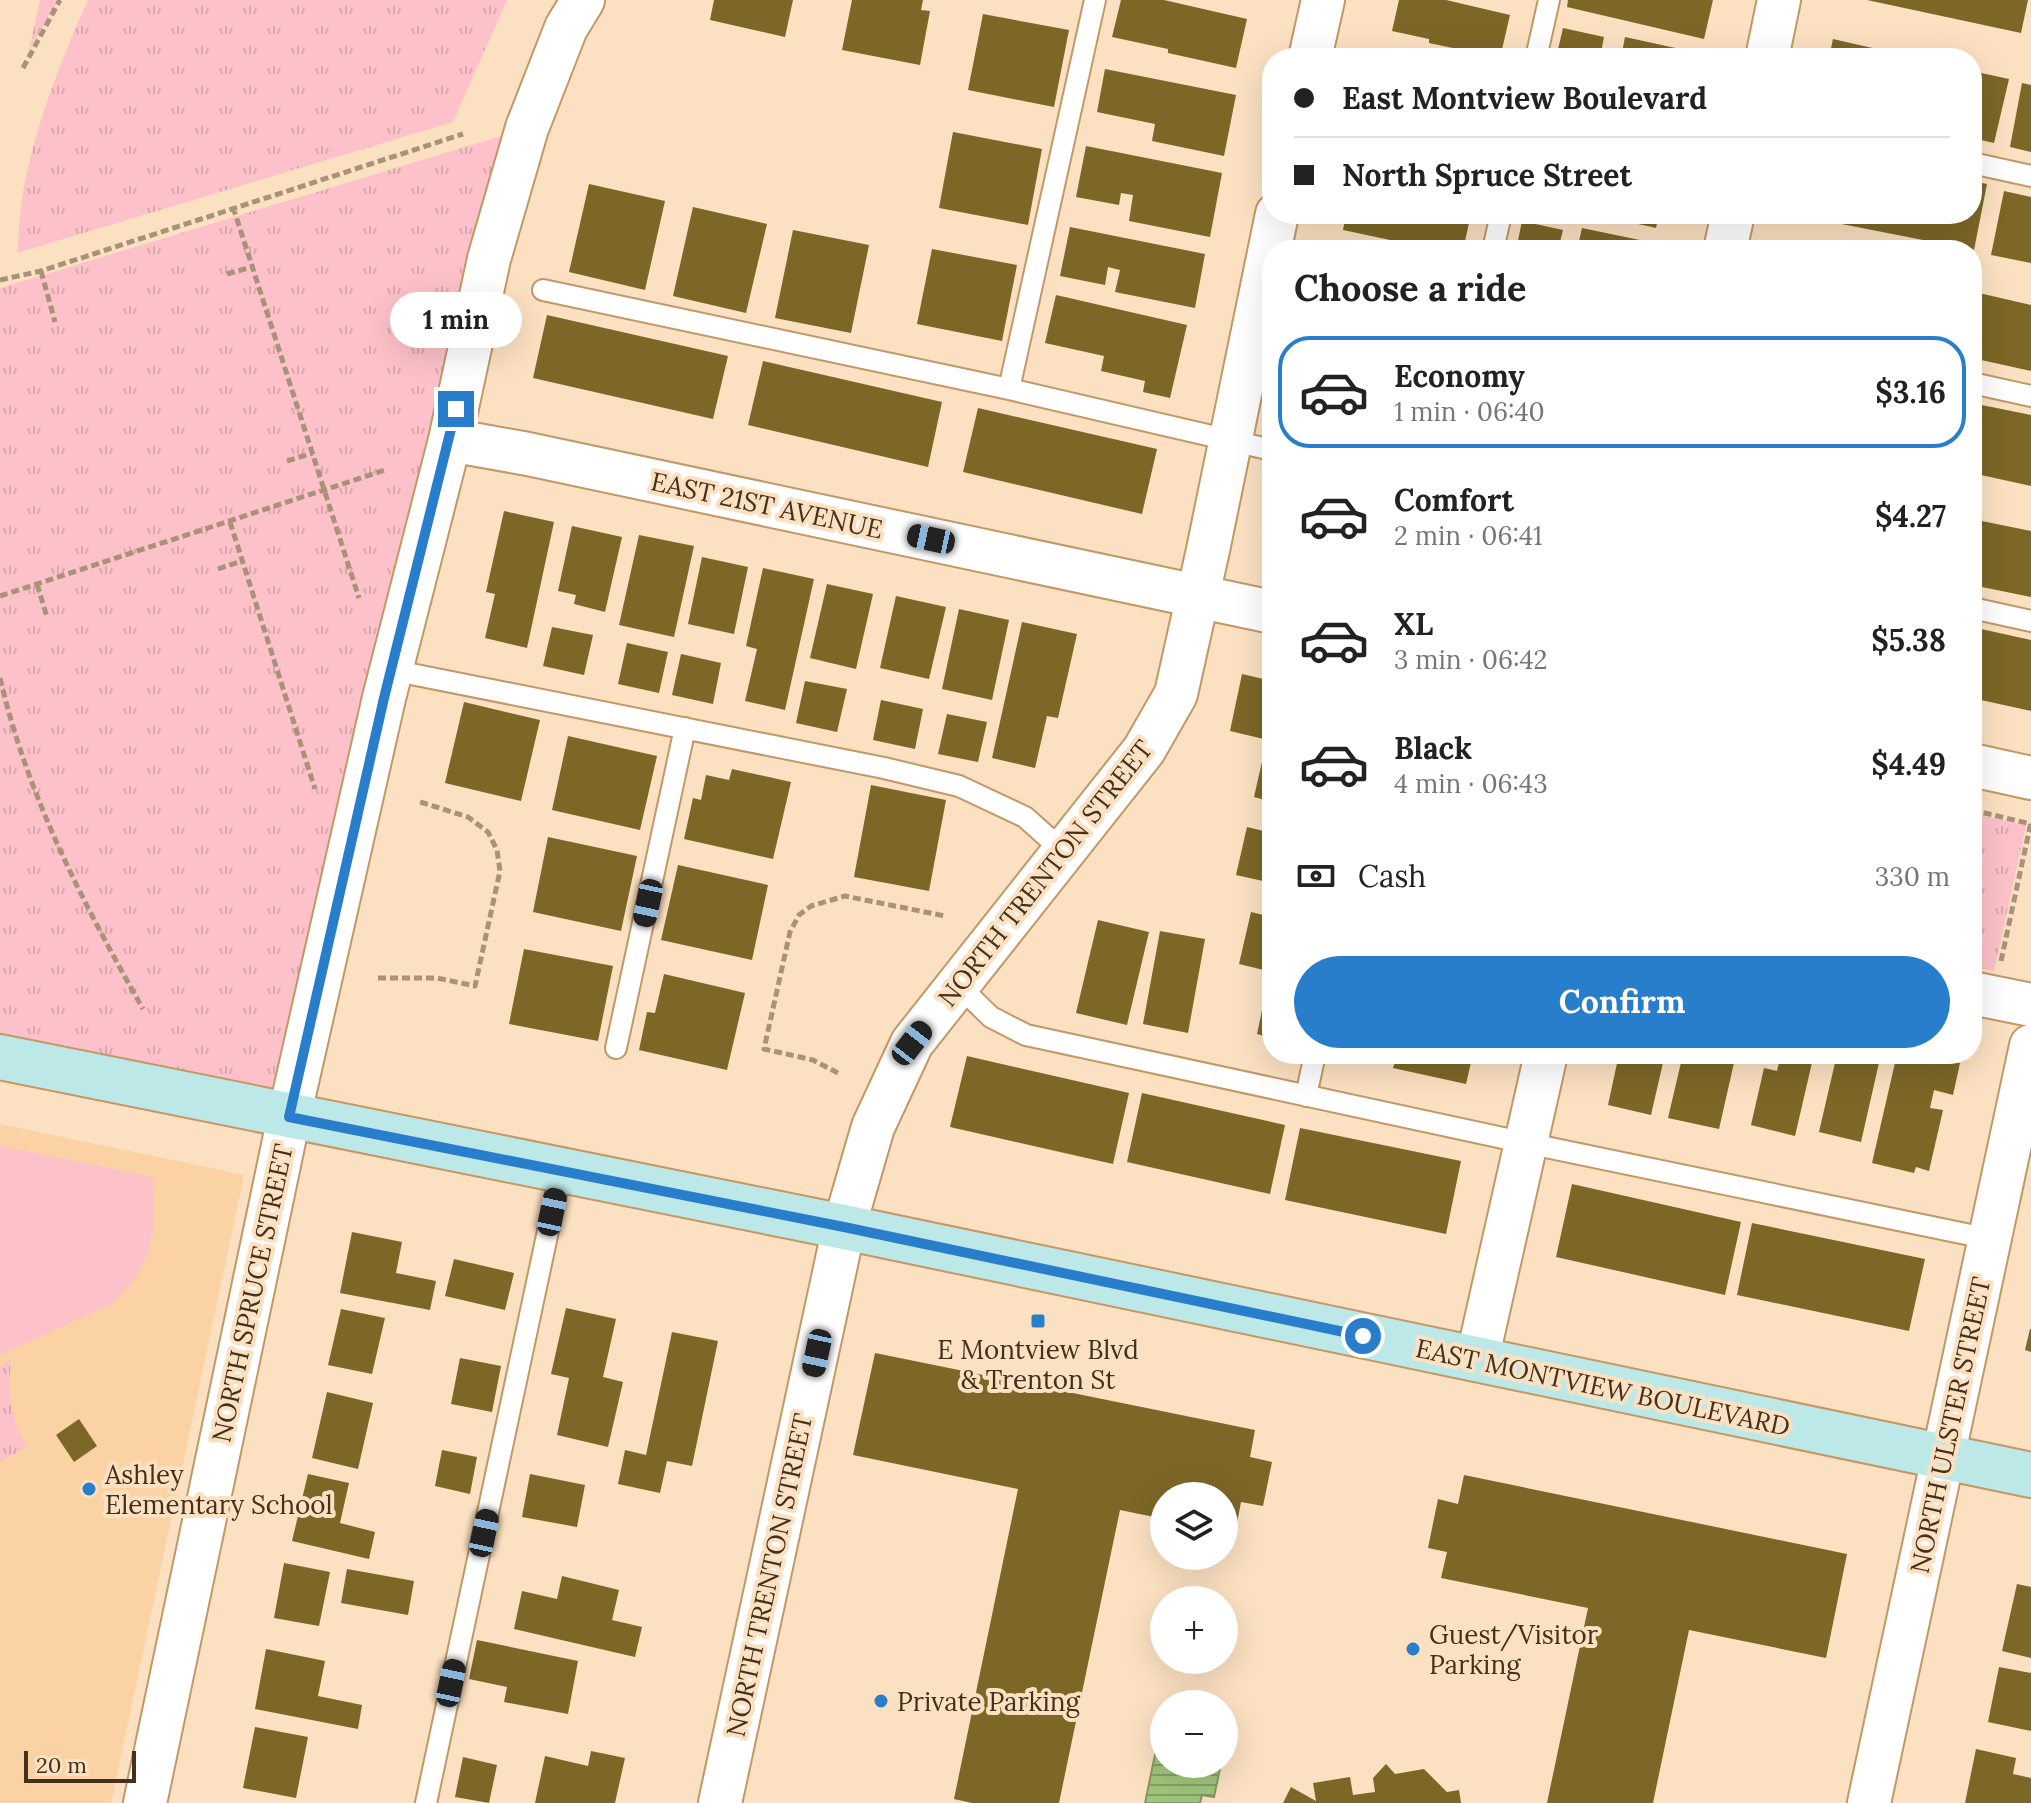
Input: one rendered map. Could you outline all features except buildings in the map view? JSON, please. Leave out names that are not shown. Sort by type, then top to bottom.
[{"type":"main road","points":[[0,1035],[61,1070]]},
{"type":"main road","name":"EAST MONTVIEW BOULEVARD","points":[[0,1057],[844,1227],[2031,1475]]},
{"type":"street","name":"NORTH SPRUCE STREET","points":[[145,1803],[289,1117],[391,670],[450,440],[489,259],[527,128],[566,28],[583,0]]},
{"type":"street","points":[[1312,48],[1323,0]]},
{"type":"street","points":[[1769,48],[1779,0]]},
{"type":"street","name":"NORTH TRENTON STREET","points":[[720,1803],[844,1227],[873,1127],[912,1043],[1144,750],[1176,694],[1262,284]]},
{"type":"street","name":"EAST 21ST AVENUE","points":[[450,440],[544,457],[1262,610]]},
{"type":"street","points":[[1982,767],[2031,778]]},
{"type":"street","name":"NORTH ULSTER STREET","points":[[1869,1803],[2031,1046]]},
{"type":"street","points":[[1477,1360],[1544,1064]]},
{"type":"lane","points":[[1009,389],[1095,0]]},
{"type":"lane","points":[[1538,48],[1549,0]]},
{"type":"lane","points":[[1982,165],[2031,176]]},
{"type":"lane","points":[[543,290],[1009,389],[1262,447]]},
{"type":"lane","points":[[1982,385],[2031,396]]},
{"type":"lane","points":[[1982,610],[2031,621]]},
{"type":"lane","points":[[391,670],[884,768],[959,786],[1025,817],[1064,852]]},
{"type":"lane","points":[[616,1048],[685,728]]},
{"type":"lane","points":[[958,985],[991,1017],[1026,1035],[1990,1239]]},
{"type":"lane","points":[[1306,1096],[1313,1064]]},
{"type":"lane","points":[[426,1803],[561,1170]]},
{"type":"path","points":[[23,68],[60,0]]},
{"type":"path","points":[[0,280],[41,271],[463,134]]},
{"type":"path","points":[[233,207],[359,598]]},
{"type":"path","points":[[227,274],[252,267]]},
{"type":"path","points":[[41,271],[55,322]]},
{"type":"path","points":[[287,461],[313,453]]},
{"type":"path","points":[[0,596],[385,470]]},
{"type":"path","points":[[230,522],[315,789]]},
{"type":"path","points":[[218,569],[242,561]]},
{"type":"path","points":[[37,584],[47,617]]},
{"type":"path","points":[[0,678],[45,818],[88,912],[143,1009]]},
{"type":"path","points":[[378,978],[437,978],[475,986],[500,871],[497,850],[488,832],[468,817],[417,801]]},
{"type":"path","points":[[1982,812],[2031,823],[1999,998]]},
{"type":"path","points":[[838,1073],[813,1060],[764,1049],[790,932],[799,915],[811,906],[845,896],[945,916]]},
{"type":"shaded area","name":"Ashley Elementary School","points":[[0,1124],[244,1175],[111,1803],[0,1803]]},
{"type":"shaded area","points":[[1150,1778],[1218,1778],[1214,1797],[1202,1795],[1200,1803],[1145,1803]]},
{"type":"green space","points":[[40,0],[58,0],[29,50]]},
{"type":"green space","points":[[88,0],[507,0],[453,122],[17,253],[29,162],[59,68]]},
{"type":"green space","points":[[527,128],[289,1117],[61,1070],[0,1035],[0,288]]},
{"type":"green space","points":[[1982,815],[2026,825],[1994,971],[1982,968]]},
{"type":"green space","points":[[0,1146],[153,1177],[154,1228],[147,1255],[133,1282],[111,1304],[0,1355]]},
{"type":"green space","points":[[11,1360],[12,1405],[17,1427],[28,1446],[0,1462],[0,1366]]},
{"type":"place","name":"E Montview Blvd & Trenton St","points":[[1038,1321]]},
{"type":"place","name":"Ashley Elementary School","points":[[89,1489]]},
{"type":"place","name":"Guest/Visitor Parking","points":[[1413,1649]]},
{"type":"place","name":"Private Parking","points":[[881,1701]]},
{"type":"route","points":[[456,409],[384,698],[289,1117],[844,1227],[1363,1336]]}]
